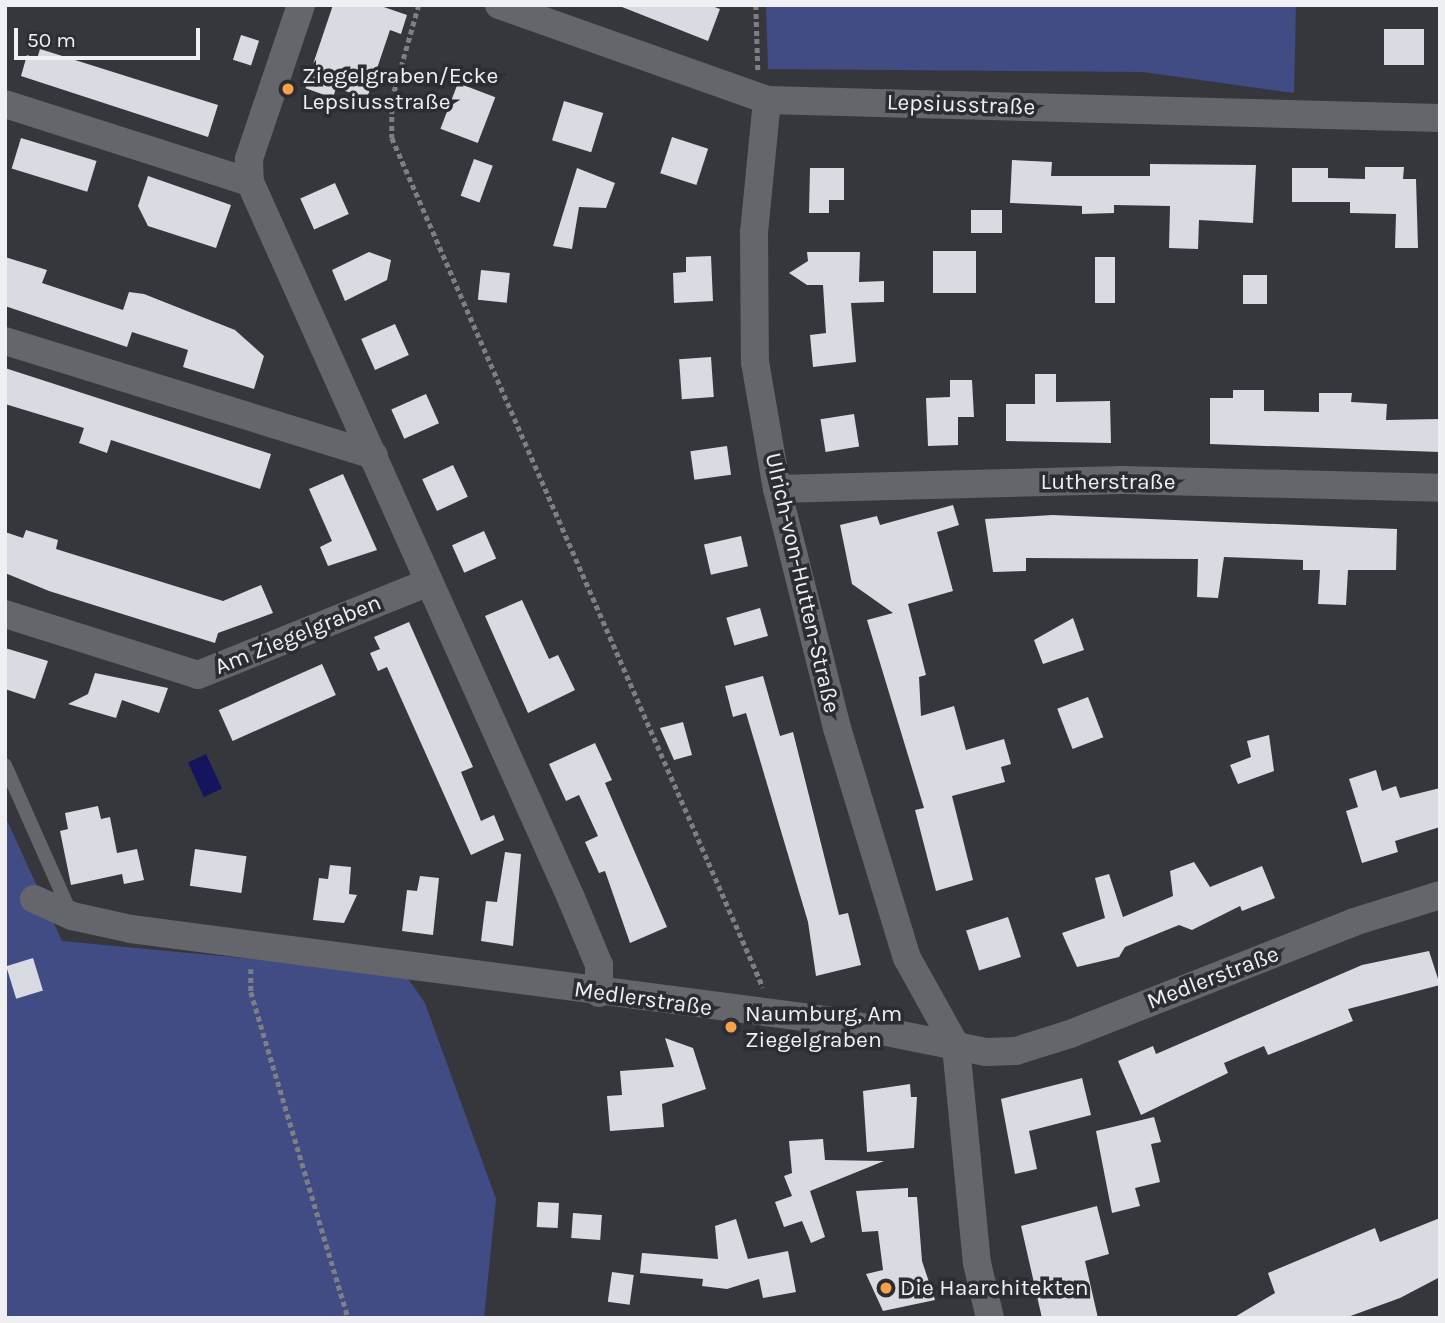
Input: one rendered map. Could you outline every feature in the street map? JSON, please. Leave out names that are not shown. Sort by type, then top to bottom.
[{"type":"street","points":[[301,5],[249,159],[250,182],[374,455],[599,965],[599,993]]},
{"type":"street","name":"Lepsiusstraße","points":[[499,5],[767,100],[1440,118]]},
{"type":"street","name":"Ulrich-von-Hutten-Straße","points":[[767,100],[754,233],[755,362],[777,489],[837,728],[906,958],[956,1046]]},
{"type":"street","points":[[5,104],[250,182]]},
{"type":"street","points":[[5,341],[374,455]]},
{"type":"street","name":"Lutherstraße","points":[[777,489],[1122,480],[1440,488]]},
{"type":"street","name":"Am Ziegelgraben","points":[[5,614],[198,675],[429,582]]},
{"type":"street","name":"Medlerstraße","points":[[34,899],[72,916],[251,947],[776,1017],[827,1020],[956,1046],[1016,1051],[1440,895]]},
{"type":"street","points":[[956,1046],[977,1264],[990,1318]]},
{"type":"lane","points":[[5,765],[72,916]]},
{"type":"path","points":[[419,5],[392,100],[392,138],[776,1017]]},
{"type":"path","points":[[736,89],[758,75],[756,5]]},
{"type":"path","points":[[251,947],[251,992],[348,1318]]},
{"type":"shaded area","points":[[766,5],[1296,5],[1294,93],[1143,72],[768,69]]},
{"type":"shaded area","points":[[206,754],[222,788],[204,797],[188,762]]},
{"type":"shaded area","points":[[5,816],[62,941],[404,973],[425,1003],[496,1199],[484,1318],[5,1318]]},
{"type":"building","points":[[333,5],[378,5],[407,15],[401,34],[390,30],[367,98],[336,88],[333,98],[305,88]]},
{"type":"building","points":[[617,5],[709,5],[720,9],[708,41]]},
{"type":"building","points":[[1384,29],[1424,29],[1424,65],[1384,65]]},
{"type":"building","points":[[241,35],[259,41],[251,66],[233,60]]},
{"type":"building","points":[[40,49],[218,105],[208,137],[21,76],[27,55],[37,59]]},
{"type":"building","points":[[458,83],[495,97],[478,143],[440,129]]},
{"type":"building","points":[[564,101],[603,113],[591,152],[552,140]]},
{"type":"building","points":[[672,137],[708,149],[696,185],[660,173]]},
{"type":"building","points":[[21,138],[97,161],[87,192],[12,169]]},
{"type":"building","points":[[474,159],[493,166],[479,202],[461,196]]},
{"type":"building","points":[[1012,160],[1052,162],[1051,176],[1150,176],[1150,164],[1256,165],[1253,223],[1199,220],[1198,249],[1169,248],[1170,206],[1114,205],[1114,213],[1082,214],[1082,206],[1010,203]]},
{"type":"building","points":[[1365,167],[1404,167],[1403,179],[1416,179],[1418,248],[1395,248],[1396,214],[1350,213],[1350,202],[1292,202],[1292,168],[1328,168],[1328,178],[1365,179]]},
{"type":"building","points":[[577,168],[615,183],[606,208],[579,207],[572,249],[553,246]]},
{"type":"building","points":[[810,168],[844,168],[844,200],[829,200],[829,213],[809,213]]},
{"type":"building","points":[[148,176],[231,205],[216,248],[148,226],[138,206]]},
{"type":"building","points":[[335,183],[349,214],[314,230],[300,198]]},
{"type":"building","points":[[971,210],[1002,210],[1002,233],[971,233]]},
{"type":"building","points":[[933,251],[976,251],[976,293],[933,293]]},
{"type":"building","points":[[369,252],[391,260],[387,280],[345,301],[332,270]]},
{"type":"building","points":[[807,252],[860,252],[859,282],[884,281],[884,302],[851,303],[856,362],[813,367],[810,335],[826,333],[823,285],[807,285],[789,273],[808,261]]},
{"type":"building","points":[[711,256],[713,301],[674,303],[673,273],[686,272],[686,257]]},
{"type":"building","points":[[5,257],[47,270],[42,283],[123,310],[129,292],[144,294],[235,330],[264,356],[254,389],[183,367],[188,350],[132,332],[127,347],[5,306]]},
{"type":"building","points":[[1095,257],[1115,257],[1115,303],[1095,303]]},
{"type":"building","points":[[481,270],[510,273],[507,303],[478,300]]},
{"type":"building","points":[[1243,275],[1267,275],[1267,304],[1243,304]]},
{"type":"building","points":[[395,324],[409,355],[375,370],[361,339]]},
{"type":"building","points":[[711,357],[714,397],[682,399],[679,359]]},
{"type":"building","points":[[5,368],[271,454],[260,489],[111,440],[107,453],[79,443],[84,428],[5,404]]},
{"type":"building","points":[[1035,374],[1056,374],[1056,402],[1110,401],[1111,443],[1006,441],[1006,404],[1035,404]]},
{"type":"building","points":[[950,380],[972,380],[974,417],[958,417],[958,445],[928,446],[926,398],[950,397]]},
{"type":"building","points":[[1233,390],[1264,390],[1264,411],[1319,412],[1319,393],[1352,393],[1351,402],[1387,404],[1386,420],[1440,419],[1440,452],[1210,444],[1210,398],[1233,398]]},
{"type":"building","points":[[426,394],[439,423],[404,439],[391,409]]},
{"type":"building","points":[[854,414],[859,447],[826,452],[820,419]]},
{"type":"building","points":[[727,446],[731,475],[694,480],[690,451]]},
{"type":"building","points":[[453,465],[468,497],[437,511],[422,479]]},
{"type":"building","points":[[343,474],[377,550],[328,566],[320,547],[332,541],[309,489]]},
{"type":"building","points":[[953,505],[959,525],[937,532],[953,591],[908,604],[926,675],[919,677],[921,716],[954,706],[966,750],[1004,739],[1011,764],[1001,767],[1005,782],[952,796],[973,880],[936,891],[915,810],[924,808],[867,620],[893,613],[852,584],[840,525],[877,516],[880,525]]},
{"type":"building","points":[[1052,515],[1397,529],[1396,570],[1348,570],[1346,605],[1318,604],[1320,570],[1303,570],[1303,560],[1224,557],[1218,598],[1197,597],[1198,559],[1026,558],[1026,571],[993,572],[985,519]]},
{"type":"building","points":[[26,530],[58,540],[56,549],[223,601],[261,585],[273,613],[218,633],[215,643],[49,591],[5,573],[5,532],[23,538]]},
{"type":"building","points":[[484,531],[496,558],[464,573],[452,545]]},
{"type":"building","points":[[741,536],[748,566],[711,575],[704,545]]},
{"type":"building","points":[[522,600],[549,659],[558,655],[575,690],[528,713],[485,616]]},
{"type":"building","points":[[760,608],[768,636],[734,646],[726,618]]},
{"type":"building","points":[[1073,618],[1084,650],[1043,664],[1034,640]]},
{"type":"building","points":[[409,622],[473,767],[461,772],[481,821],[494,815],[504,840],[471,855],[387,667],[378,671],[370,653],[380,649],[374,637]]},
{"type":"building","points":[[5,648],[48,661],[35,699],[5,689]]},
{"type":"building","points":[[322,664],[336,695],[233,741],[219,710]]},
{"type":"building","points":[[95,673],[168,688],[159,713],[122,700],[116,718],[68,704],[88,694]]},
{"type":"building","points":[[763,676],[780,736],[793,732],[839,915],[848,913],[861,965],[816,976],[808,922],[746,713],[733,717],[725,686]]},
{"type":"building","points":[[1088,697],[1103,737],[1073,749],[1057,709]]},
{"type":"building","points":[[683,722],[692,755],[674,760],[660,728]]},
{"type":"building","points":[[1269,735],[1274,771],[1238,784],[1230,765],[1251,757],[1247,741]]},
{"type":"building","points":[[595,743],[612,780],[605,783],[667,927],[630,943],[605,871],[599,873],[585,842],[598,836],[579,795],[566,801],[549,764]]},
{"type":"building","points":[[1376,770],[1382,791],[1396,786],[1400,798],[1440,788],[1440,827],[1395,841],[1398,852],[1362,863],[1346,811],[1358,807],[1349,779]]},
{"type":"building","points":[[98,806],[101,819],[110,817],[117,853],[137,849],[144,880],[124,884],[122,874],[71,885],[60,831],[68,829],[65,813]]},
{"type":"building","points":[[195,849],[246,856],[241,893],[190,886]]},
{"type":"building","points":[[505,852],[521,854],[513,946],[481,941],[486,901],[497,902]]},
{"type":"building","points":[[1194,862],[1210,887],[1262,866],[1275,898],[1242,911],[1240,906],[1192,930],[1179,925],[1125,947],[1119,957],[1077,967],[1062,933],[1105,918],[1095,878],[1109,874],[1123,917],[1173,896],[1170,871]]},
{"type":"building","points":[[330,865],[351,867],[349,894],[357,895],[344,923],[313,920],[319,878],[328,879]]},
{"type":"building","points":[[420,876],[439,878],[433,935],[402,931],[407,890],[417,891]]},
{"type":"building","points":[[1008,917],[1021,957],[979,971],[966,931]]},
{"type":"building","points":[[1429,951],[1440,985],[1348,1009],[1353,1021],[1268,1055],[1264,1046],[1224,1063],[1228,1073],[1141,1115],[1118,1061],[1153,1046],[1156,1054],[1362,965]]},
{"type":"building","points":[[33,958],[43,991],[16,999],[6,966]]},
{"type":"building","points":[[665,1038],[693,1048],[706,1089],[662,1104],[664,1127],[610,1131],[607,1096],[622,1095],[620,1071],[674,1067]]},
{"type":"building","points":[[1082,1078],[1091,1115],[1029,1131],[1037,1169],[1015,1174],[1001,1099]]},
{"type":"building","points":[[910,1084],[911,1097],[917,1097],[914,1148],[867,1152],[863,1091]]},
{"type":"building","points":[[1154,1117],[1161,1142],[1151,1144],[1160,1182],[1135,1188],[1140,1206],[1112,1213],[1096,1131]]},
{"type":"building","points":[[823,1139],[825,1160],[884,1161],[810,1191],[825,1237],[811,1243],[802,1221],[784,1227],[775,1202],[792,1196],[784,1176],[792,1173],[789,1141]]},
{"type":"building","points":[[908,1188],[908,1197],[917,1197],[922,1261],[935,1300],[883,1311],[866,1274],[883,1270],[878,1231],[862,1232],[856,1191]]},
{"type":"building","points":[[538,1202],[559,1203],[558,1228],[537,1227]]},
{"type":"building","points":[[1097,1206],[1109,1254],[1085,1261],[1098,1318],[1042,1318],[1021,1226]]},
{"type":"building","points":[[573,1213],[602,1215],[600,1240],[571,1238]]},
{"type":"building","points":[[1440,1218],[1440,1277],[1400,1298],[1345,1318],[1233,1318],[1275,1293],[1268,1273],[1375,1228],[1380,1242]]},
{"type":"building","points":[[736,1219],[748,1259],[788,1251],[796,1292],[763,1298],[759,1279],[727,1289],[702,1286],[703,1279],[640,1273],[642,1253],[718,1259],[715,1226]]},
{"type":"building","points":[[612,1272],[634,1275],[630,1305],[608,1302]]},
{"type":"place","name":"Ziegelgraben/Ecke Lepsiusstraße","points":[[288,89]]},
{"type":"place","name":"Naumburg, Am Ziegelgraben","points":[[731,1027]]},
{"type":"place","name":"Die Haarchitekten","points":[[886,1288]]}]
